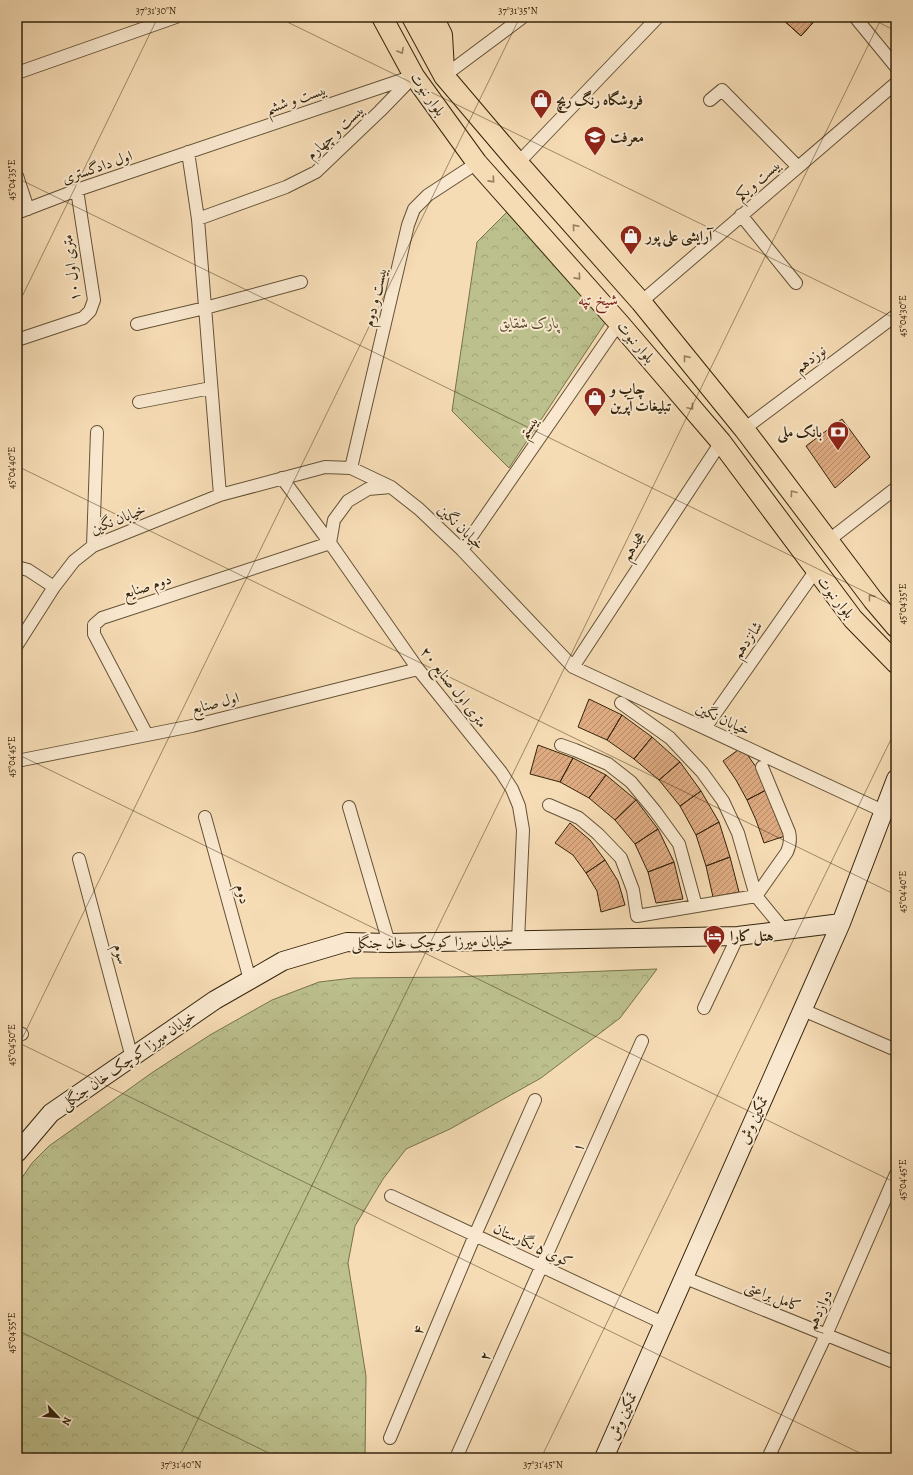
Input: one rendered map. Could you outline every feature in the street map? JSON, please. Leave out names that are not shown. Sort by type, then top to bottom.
[{"type":"main road","name":"بلوار نبوت","points":[[382,17],[414,76],[477,163],[619,323],[721,442],[853,619],[896,663]]},
{"type":"main road","name":"بلوار نبوت","points":[[412,17],[444,76],[518,163],[641,302],[744,429],[873,600],[896,627]]},
{"type":"main road","points":[[433,17],[442,35],[444,76]]},
{"type":"street","points":[[17,73],[176,17]]},
{"type":"street","points":[[444,76],[523,17]]},
{"type":"street","points":[[518,163],[658,17]]},
{"type":"street","points":[[855,17],[896,68]]},
{"type":"street","name":"بیست و ششم","points":[[188,152],[414,76]]},
{"type":"street","name":"بیست و چهارم","points":[[198,219],[286,187],[316,172],[380,111],[414,76]]},
{"type":"street","name":"بیست و یکم","points":[[641,302],[896,83]]},
{"type":"street","points":[[710,100],[722,90],[798,167]]},
{"type":"street","points":[[188,152],[198,219],[220,495]]},
{"type":"street","name":"اول دادگستری","points":[[23,211],[77,190],[188,152]]},
{"type":"street","name":"بیست و دوم","points":[[351,468],[408,225],[414,209],[428,194],[477,163]]},
{"type":"street","points":[[17,176],[23,211]]},
{"type":"street","name":"۱۰ متری اول","points":[[17,340],[83,318],[90,311],[94,300],[77,190]]},
{"type":"street","points":[[741,215],[796,283]]},
{"type":"street","points":[[137,324],[205,308],[301,282]]},
{"type":"street","name":"نوزدهم","points":[[744,429],[895,316]]},
{"type":"street","name":"بیستم","points":[[462,550],[619,323]]},
{"type":"street","points":[[139,402],[211,388]]},
{"type":"street","points":[[93,546],[97,432]]},
{"type":"street","name":"هجدهم","points":[[573,667],[721,442]]},
{"type":"street","name":"خیابان نگین","points":[[17,645],[54,587],[74,561],[93,546],[220,495],[325,467],[351,468],[391,487],[419,509],[462,550],[573,667],[883,811]]},
{"type":"street","name":"۲۰ متری اول صنایع","points":[[282,478],[330,543],[418,669],[501,772],[512,789],[519,806],[523,830],[518,941]]},
{"type":"street","points":[[330,543],[334,520],[348,501],[368,489],[391,487]]},
{"type":"street","points":[[829,540],[896,488]]},
{"type":"street","name":"دوم صنایع","points":[[147,735],[94,634],[94,625],[102,618],[330,543]]},
{"type":"street","points":[[17,567],[28,570],[54,587]]},
{"type":"street","name":"شانزدهم","points":[[704,728],[816,570]]},
{"type":"street","name":"اول صنایع","points":[[17,761],[192,726],[418,669]]},
{"type":"street","points":[[621,703],[670,738],[702,772],[723,801],[738,833],[756,896],[784,930]]},
{"type":"street","points":[[561,745],[608,764],[631,782],[655,811],[679,844],[696,906]]},
{"type":"street","points":[[549,805],[579,818],[598,834],[621,858],[633,890],[637,916],[756,896],[790,846],[789,832],[762,767]]},
{"type":"street","name":"تمکین وش","points":[[604,1458],[841,923],[896,779]]},
{"type":"street","points":[[349,807],[389,944]]},
{"type":"street","name":"دوم","points":[[205,817],[250,980]]},
{"type":"street","name":"سوم","points":[[79,859],[132,1058]]},
{"type":"street","name":"خیابان میرزا کوچک خان جنگلی","points":[[17,1153],[51,1113],[215,1000],[283,961],[347,942],[389,944],[738,936],[841,923]]},
{"type":"street","points":[[704,1008],[738,936]]},
{"type":"street","points":[[803,1010],[896,1050]]},
{"type":"street","name":"۱","points":[[542,1267],[642,1041]]},
{"type":"street","name":"۴","points":[[390,1438],[475,1235],[535,1100]]},
{"type":"street","name":"دوازدهم","points":[[768,1458],[826,1335],[896,1174]]},
{"type":"street","name":"کوی ۵ نگارستان","points":[[391,1196],[663,1323]]},
{"type":"street","name":"۲","points":[[456,1458],[542,1267]]},
{"type":"street","name":"کامل براعتی","points":[[683,1277],[896,1363]]},
{"type":"green space","name":"پارک شقایق","points":[[513,206],[609,317],[509,468],[452,411],[477,242]]},
{"type":"green space","points":[[657,969],[620,1018],[541,1078],[450,1129],[406,1149],[383,1179],[355,1226],[348,1263],[366,1376],[365,1458],[17,1458],[17,1185],[32,1163],[49,1146],[153,1072],[210,1035],[272,1000],[319,982],[353,978],[453,977]]},
{"type":"building","points":[[780,17],[818,17],[801,36]]},
{"type":"building","points":[[780,17],[818,17],[801,36]]},
{"type":"building","name":"بانک ملی","points":[[842,419],[870,457],[835,488],[806,446]]},
{"type":"building","points":[[589,699],[622,715],[607,740],[578,727]]},
{"type":"building","points":[[622,715],[652,737],[634,759],[607,740]]},
{"type":"building","points":[[652,737],[680,762],[659,780],[634,759]]},
{"type":"building","points":[[538,745],[573,758],[560,782],[530,774]]},
{"type":"building","points":[[742,747],[756,767],[768,789],[747,800],[723,761]]},
{"type":"building","points":[[573,758],[606,775],[589,798],[560,782]]},
{"type":"building","points":[[680,762],[701,791],[680,806],[659,780]]},
{"type":"building","points":[[606,775],[636,800],[615,820],[589,798]]},
{"type":"building","points":[[768,789],[785,836],[764,843],[747,800]]},
{"type":"building","points":[[701,791],[719,822],[696,835],[680,806]]},
{"type":"building","points":[[636,800],[658,829],[635,844],[615,820]]},
{"type":"building","points":[[719,822],[730,857],[706,866],[696,835]]},
{"type":"building","points":[[570,823],[590,840],[605,860],[586,873],[573,855],[555,843]]},
{"type":"building","points":[[658,829],[674,862],[648,872],[635,844]]},
{"type":"building","points":[[730,857],[739,892],[713,897],[706,866]]},
{"type":"building","points":[[605,860],[618,881],[625,905],[601,912],[597,891],[586,873]]},
{"type":"building","points":[[674,862],[683,899],[656,903],[648,872]]},
{"type":"place","name":"فروشگاه رنگ ریچ","points":[[541,120]]},
{"type":"place","name":"معرفت","points":[[595,156]]},
{"type":"place","name":"آرایشی علی پور","points":[[631,256]]},
{"type":"place","name":"چاپ و تبلیغات آپرین","points":[[595,418]]},
{"type":"place","name":"بانک ملی","points":[[838,452]]},
{"type":"place","name":"هتل کارا","points":[[714,956]]},
{"type":"district","name":"شیخ تپه","points":[[598,300]]}]
